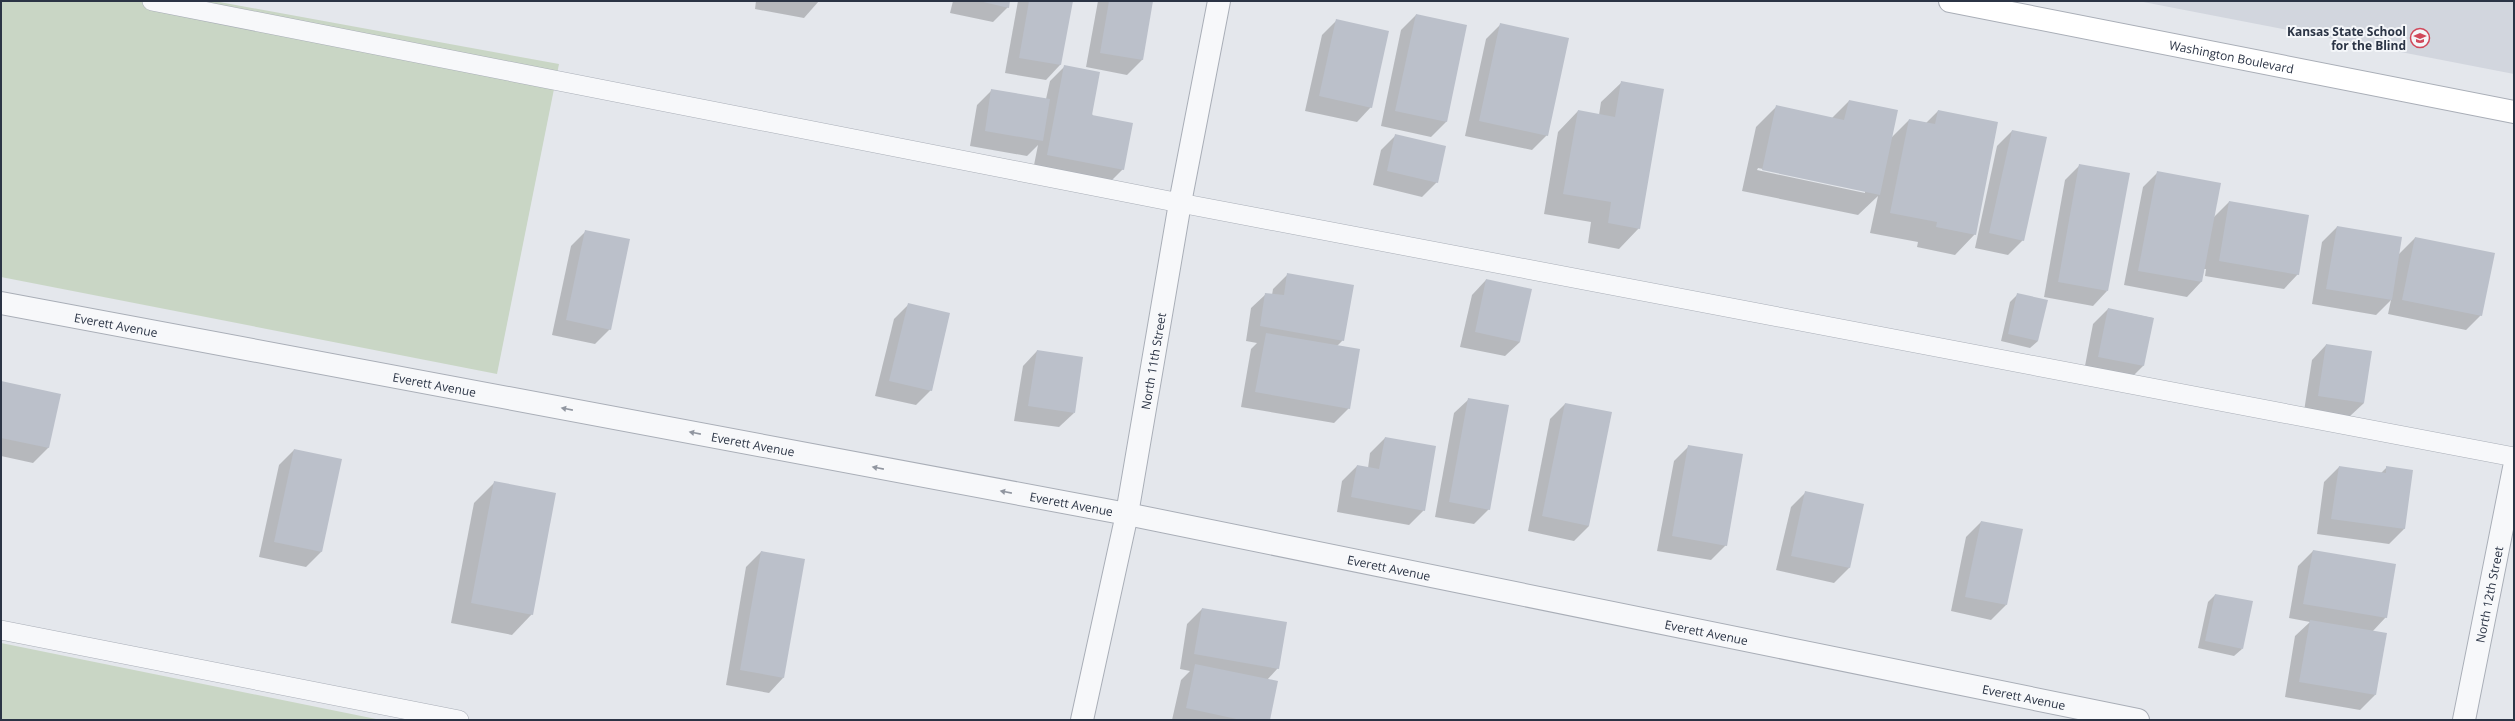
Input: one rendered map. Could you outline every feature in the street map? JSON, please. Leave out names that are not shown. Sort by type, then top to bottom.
[{"type":"street","name":"North 11th Street","points":[[1082,720],[1127,514],[1180,203],[1219,1]]},
{"type":"street","name":"Washington Boulevard","points":[[1950,1],[2514,112]]},
{"type":"street","name":"Everett Avenue","points":[[1,303],[1127,514],[2138,720]]},
{"type":"street","name":"North 12th Street","points":[[2464,720],[2514,468]]},
{"type":"lane","points":[[152,1],[1180,203],[2514,456]]},
{"type":"lane","points":[[1,630],[459,720]]},
{"type":"shaded area","name":"Kansas State School for the Blind","points":[[2138,1],[2514,1],[2514,74]]},
{"type":"green space","points":[[1,1],[214,1],[559,64],[497,374],[1,277]]},
{"type":"green space","points":[[1,643],[381,720],[1,720]]},
{"type":"building","points":[[979,1],[1010,1],[1009,8]]},
{"type":"building","points":[[1029,1],[1073,1],[1061,65],[1019,58]]},
{"type":"building","points":[[1109,1],[1153,1],[1143,60],[1100,53]]},
{"type":"building","points":[[1416,14],[1467,25],[1447,122],[1395,111]]},
{"type":"building","points":[[1336,19],[1389,31],[1372,108],[1319,96]]},
{"type":"building","points":[[1500,23],[1569,38],[1548,136],[1479,121]]},
{"type":"building","points":[[1064,65],[1100,72],[1092,115],[1133,123],[1124,170],[1047,155]]},
{"type":"building","points":[[1621,81],[1664,89],[1640,229],[1608,223],[1611,202],[1563,194],[1578,110],[1615,117]]},
{"type":"building","points":[[991,89],[1050,99],[1043,141],[985,131]]},
{"type":"building","points":[[1849,100],[1898,110],[1880,195],[1762,170],[1776,105],[1844,120]]},
{"type":"building","points":[[1938,110],[1998,122],[1976,235],[1936,227],[1937,222],[1890,213],[1909,119],[1935,124]]},
{"type":"building","points":[[2012,130],[2047,137],[2024,241],[1989,233]]},
{"type":"building","points":[[1395,134],[1446,146],[1438,183],[1387,171]]},
{"type":"building","points":[[2079,164],[2130,173],[2108,291],[2058,282]]},
{"type":"building","points":[[2157,171],[2221,183],[2202,282],[2138,271]]},
{"type":"building","points":[[2229,201],[2309,215],[2299,275],[2219,261]]},
{"type":"building","points":[[2337,226],[2402,237],[2392,300],[2326,289]]},
{"type":"building","points":[[585,230],[630,239],[611,330],[566,320]]},
{"type":"building","points":[[2415,237],[2495,253],[2482,316],[2402,300]]},
{"type":"building","points":[[1287,273],[1354,285],[1344,341],[1260,326],[1265,293],[1284,295]]},
{"type":"building","points":[[1486,279],[1532,289],[1520,342],[1475,332]]},
{"type":"building","points":[[2017,293],[2048,300],[2038,341],[2008,334]]},
{"type":"building","points":[[908,303],[950,313],[932,391],[889,381]]},
{"type":"building","points":[[2108,308],[2154,318],[2144,366],[2098,357]]},
{"type":"building","points":[[1266,333],[1360,349],[1350,409],[1255,392]]},
{"type":"building","points":[[2326,344],[2372,351],[2364,403],[2318,396]]},
{"type":"building","points":[[1037,350],[1083,357],[1075,413],[1028,406]]},
{"type":"building","points":[[1,381],[61,394],[49,448],[1,438]]},
{"type":"building","points":[[1468,398],[1509,405],[1490,510],[1449,502]]},
{"type":"building","points":[[1565,403],[1612,412],[1589,526],[1542,516]]},
{"type":"building","points":[[1385,437],[1436,446],[1425,511],[1351,497],[1357,465],[1379,469]]},
{"type":"building","points":[[1688,445],[1743,454],[1727,546],[1672,536]]},
{"type":"building","points":[[294,449],[342,459],[322,552],[274,542]]},
{"type":"building","points":[[2339,466],[2386,473],[2386,466],[2413,470],[2405,529],[2331,519]]},
{"type":"building","points":[[494,481],[556,493],[533,615],[471,603]]},
{"type":"building","points":[[1805,491],[1864,504],[1850,568],[1791,556]]},
{"type":"building","points":[[1981,521],[2023,529],[2007,605],[1965,597]]},
{"type":"building","points":[[2313,550],[2396,564],[2387,618],[2303,604]]},
{"type":"building","points":[[761,551],[805,559],[784,678],[740,670]]},
{"type":"building","points":[[2215,594],[2253,601],[2243,649],[2205,641]]},
{"type":"building","points":[[1202,608],[1287,622],[1279,669],[1194,654]]},
{"type":"building","points":[[2310,620],[2387,633],[2376,695],[2299,682]]},
{"type":"building","points":[[1195,664],[1278,681],[1270,720],[1241,720],[1186,708]]},
{"type":"place","name":"Kansas State School for the Blind","points":[[2420,38]]}]
